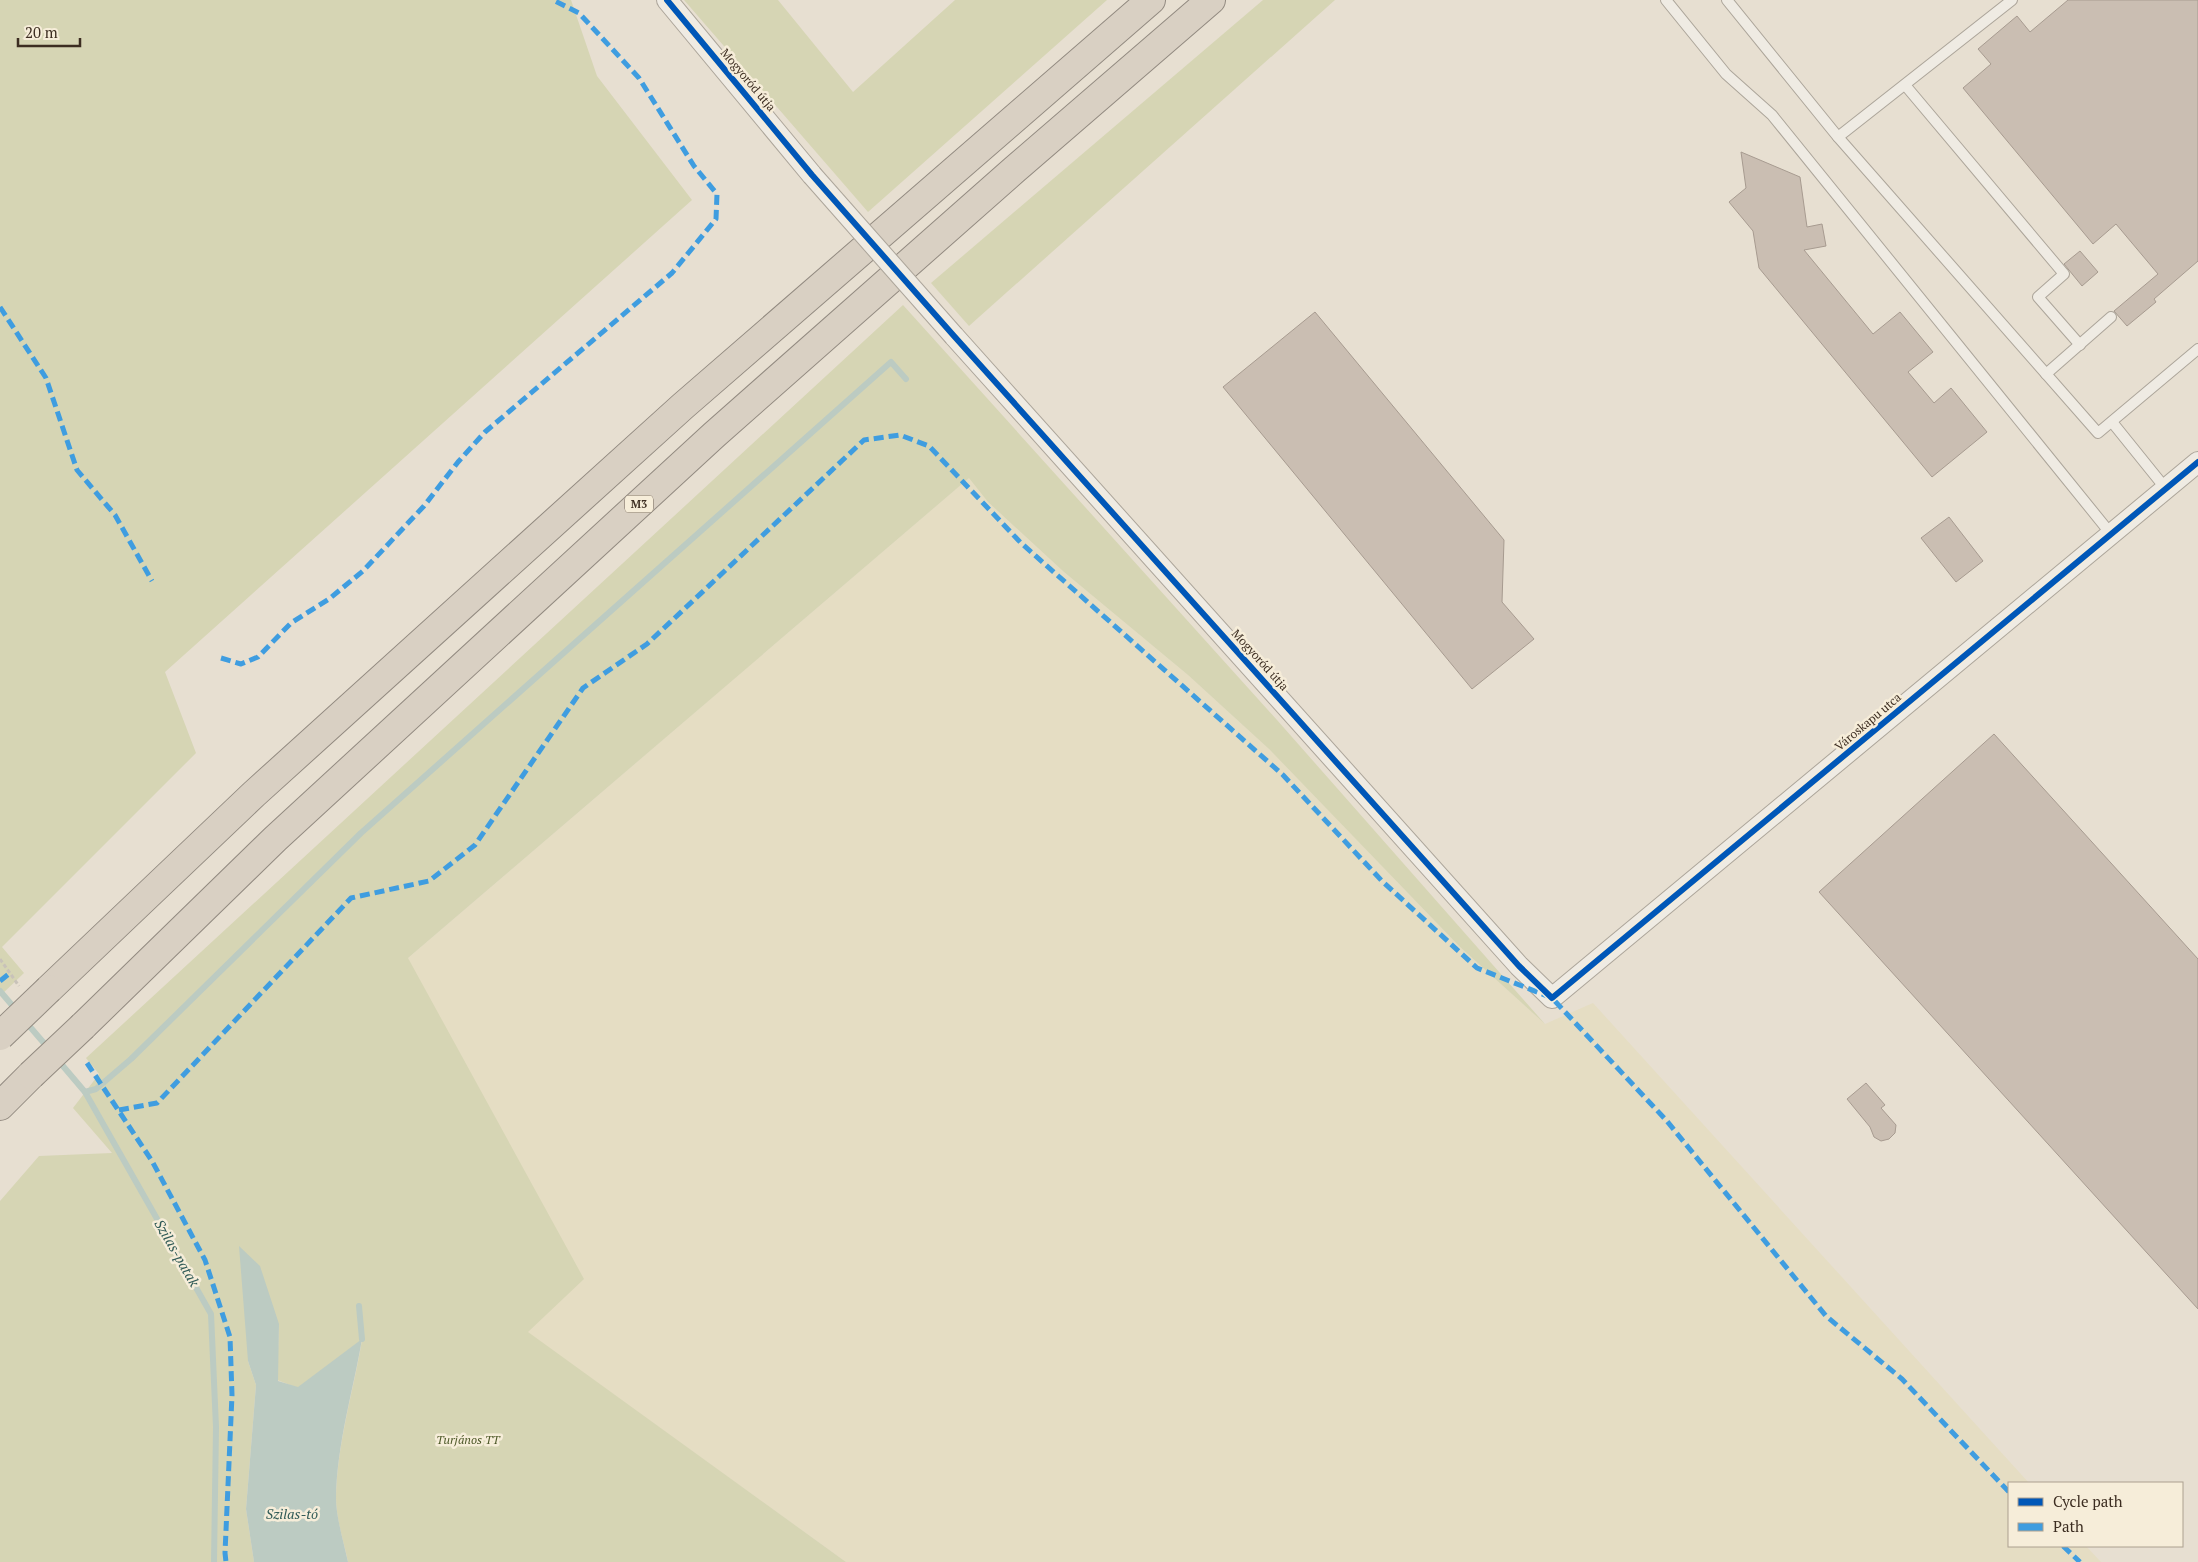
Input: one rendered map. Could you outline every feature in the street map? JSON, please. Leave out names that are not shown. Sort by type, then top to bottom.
[{"type":"highway","points":[[0,1036],[254,794],[683,406],[1151,0]]},
{"type":"highway","name":"M3","points":[[0,1106],[275,839],[714,435],[1014,170],[1211,0]]},
{"type":"street","name":"Mogyoród útja","points":[[667,0],[812,175],[954,336],[1513,959],[1552,998]]},
{"type":"street","name":"Városkapu utca","points":[[1552,998],[2198,462]]},
{"type":"lane","points":[[1666,0],[1726,74],[1772,115],[2111,534]]},
{"type":"lane","points":[[1727,0],[1838,137],[2098,433],[2198,349]]},
{"type":"lane","points":[[1838,137],[2012,0]]},
{"type":"lane","points":[[1905,85],[2064,274],[2038,297],[2080,344]]},
{"type":"lane","points":[[2046,374],[2111,317]]},
{"type":"lane","points":[[2112,422],[2166,489]]},
{"type":"path","points":[[0,959],[16,982]]},
{"type":"shaded area","points":[[970,477],[988,502],[1064,572],[1188,675],[1269,749],[1459,946],[1545,1024],[1593,1003],[2028,1482],[2008,1482],[2008,1547],[2087,1547],[2101,1562],[846,1562],[527,1332],[408,958]]},
{"type":"green space","points":[[0,0],[571,0],[597,76],[692,200],[165,672],[196,753],[2,947],[24,973],[0,996]]},
{"type":"green space","points":[[684,0],[778,0],[853,92],[955,0],[1107,0],[868,212]]},
{"type":"green space","points":[[1263,0],[1335,0],[969,326],[931,283]]},
{"type":"green space","name":"Turjános TT","points":[[903,305],[1277,720],[1545,1024],[1459,946],[1269,749],[1188,675],[1064,572],[988,502],[969,478],[408,958],[584,1279],[528,1332],[846,1562],[348,1562],[337,1514],[337,1478],[342,1438],[362,1340],[298,1388],[277,1380],[279,1324],[248,1361],[256,1385],[246,1509],[254,1562],[0,1562],[0,1201],[39,1156],[112,1153],[73,1108],[99,1074],[86,1058]]},
{"type":"water","name":"Szilas-tó","points":[[239,1246],[260,1266],[279,1324],[278,1381],[298,1387],[362,1339],[342,1437],[337,1478],[337,1513],[348,1562],[254,1562],[246,1509],[256,1385],[248,1361]]},
{"type":"building","points":[[2068,0],[2198,0],[2198,261],[2154,299],[2156,302],[2127,326],[2114,311],[2158,274],[2116,224],[2093,244],[1963,88],[1991,64],[1978,49],[2017,16],[2030,32]]},
{"type":"building","points":[[1741,152],[1800,177],[1807,227],[1822,224],[1826,246],[1804,250],[1873,334],[1900,312],[1933,352],[1908,372],[1934,403],[1951,388],[1987,432],[1932,477],[1759,268],[1753,231],[1729,202],[1746,188]]},
{"type":"building","points":[[2080,251],[2098,272],[2082,286],[2064,264]]},
{"type":"building","points":[[1315,312],[1504,540],[1502,602],[1534,639],[1472,689],[1223,387]]},
{"type":"building","points":[[1949,517],[1983,561],[1956,582],[1921,538]]},
{"type":"building","points":[[1994,734],[2198,959],[2198,1309],[1819,892]]},
{"type":"building","points":[[1866,1083],[1885,1105],[1881,1108],[1896,1125],[1895,1133],[1889,1139],[1881,1141],[1874,1137],[1870,1127],[1847,1099]]},
{"type":"waterway","points":[[85,1092],[96,1089],[131,1059],[361,833],[891,362],[906,379]]},
{"type":"waterway","name":"Szilas-patak","points":[[0,991],[17,1011]]},
{"type":"waterway","name":"Szilas-patak","points":[[25,1021],[49,1049]]},
{"type":"waterway","name":"Szilas-patak","points":[[57,1059],[85,1092],[211,1314],[216,1427],[214,1562]]},
{"type":"waterway","points":[[359,1306],[362,1339]]},
{"type":"marked path","points":[[221,658],[241,664],[258,657],[291,623],[329,599],[363,571],[424,506],[458,462],[485,432],[672,273],[716,219],[717,194],[694,166],[639,78],[579,13],[553,0]]},
{"type":"marked path","points":[[0,307],[46,378],[77,470],[115,515],[152,581]]},
{"type":"marked path","points":[[119,1110],[157,1103],[351,898],[429,881],[475,845],[583,688],[647,644],[864,440],[900,435],[929,446],[1021,543],[1283,775],[1382,881],[1477,968],[1552,998],[1666,1120],[1826,1316],[1902,1379],[2008,1491]]},
{"type":"marked path","points":[[0,981],[10,973]]},
{"type":"marked path","points":[[87,1063],[152,1161],[205,1260],[230,1337],[232,1395],[226,1562]]},
{"type":"marked path","points":[[2064,1547],[2080,1562]]},
{"type":"cycle path","points":[[667,0],[812,175],[954,336],[1519,966],[1552,998],[2198,462]]}]
